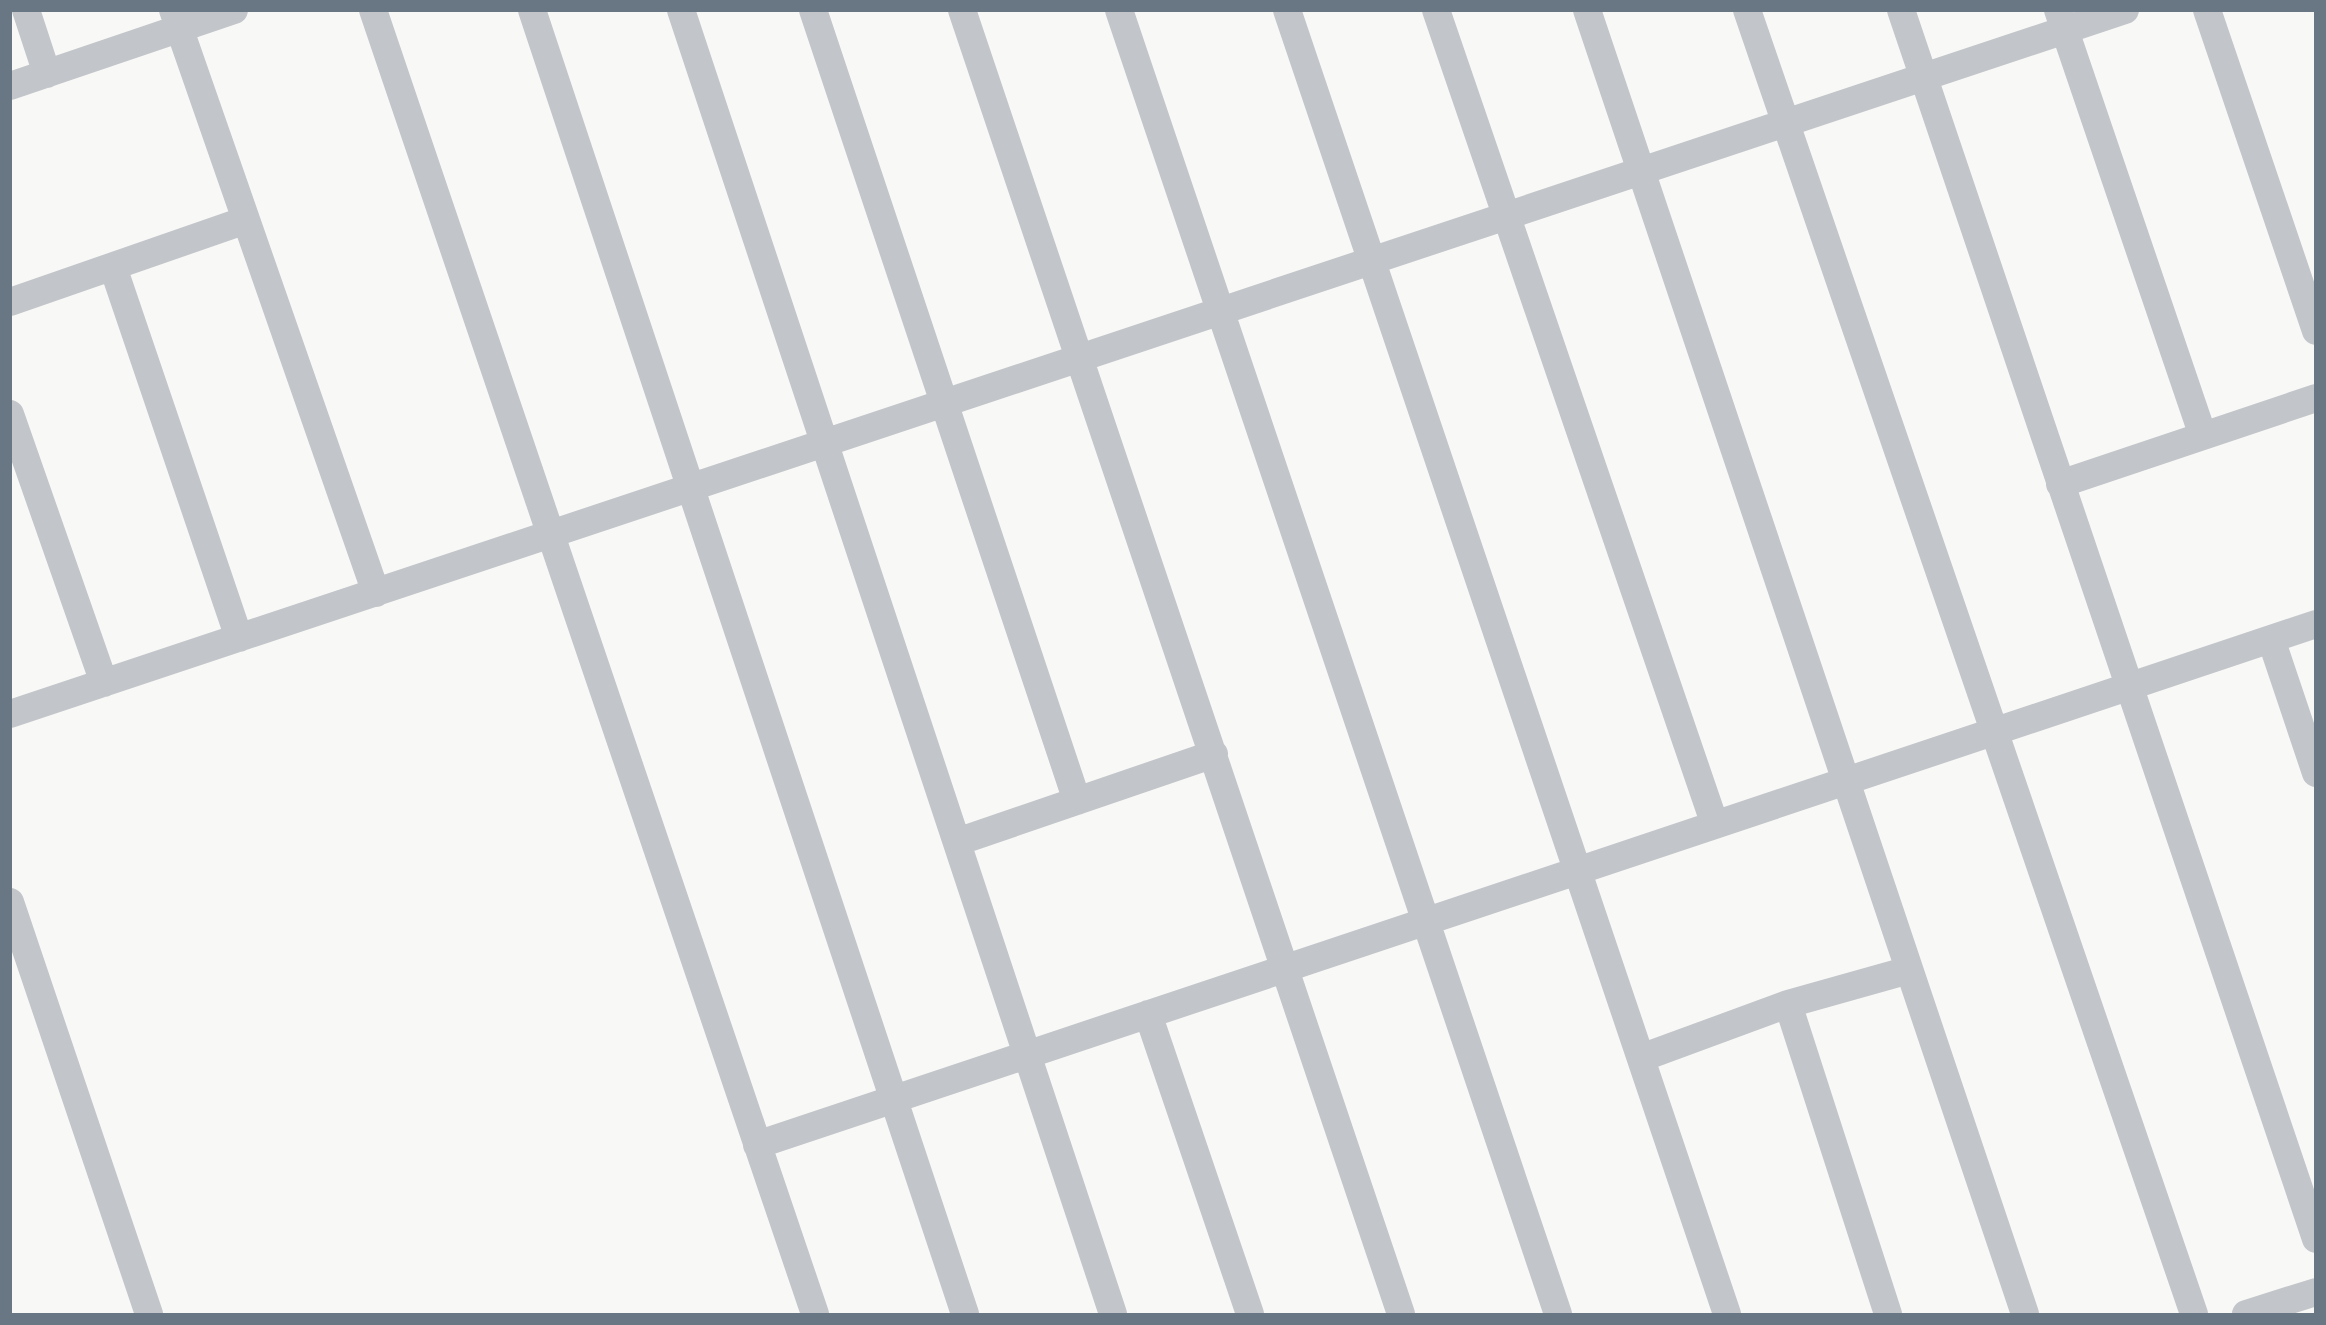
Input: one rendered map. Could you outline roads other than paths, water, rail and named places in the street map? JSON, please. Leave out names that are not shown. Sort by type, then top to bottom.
[{"type":"street","points":[[26,10],[47,74]]},
{"type":"street","points":[[10,86],[47,74],[176,20],[234,10]]},
{"type":"street","points":[[373,10],[814,1314]]},
{"type":"street","points":[[532,10],[965,1314]]},
{"type":"street","points":[[681,10],[1113,1314]]},
{"type":"street","points":[[813,10],[1077,801]]},
{"type":"street","points":[[962,10],[1401,1314]]},
{"type":"street","points":[[1119,10],[1558,1314]]},
{"type":"street","points":[[1287,10],[1727,1314]]},
{"type":"street","points":[[1436,10],[1715,825]]},
{"type":"street","points":[[1587,10],[2025,1314]]},
{"type":"street","points":[[1747,10],[2194,1314]]},
{"type":"street","points":[[1901,10],[2316,1239]]},
{"type":"street","points":[[10,714],[1923,78],[2061,21],[2125,10]]},
{"type":"street","points":[[2207,10],[2316,331]]},
{"type":"street","points":[[176,20],[376,593]]},
{"type":"street","points":[[2061,21],[2203,436]]},
{"type":"street","points":[[10,302],[246,220]]},
{"type":"street","points":[[113,267],[239,638]]},
{"type":"street","points":[[2060,484],[2316,398]]},
{"type":"street","points":[[10,414],[104,683]]},
{"type":"street","points":[[757,1145],[2316,624]]},
{"type":"street","points":[[2271,639],[2316,772]]},
{"type":"street","points":[[957,842],[1214,754]]},
{"type":"street","points":[[10,902],[149,1314]]},
{"type":"street","points":[[1641,1058],[1788,1004],[1909,970]]},
{"type":"street","points":[[1788,1004],[1888,1314]]},
{"type":"street","points":[[1148,1014],[1250,1314]]},
{"type":"street","points":[[2246,1314],[2316,1292]]}]
